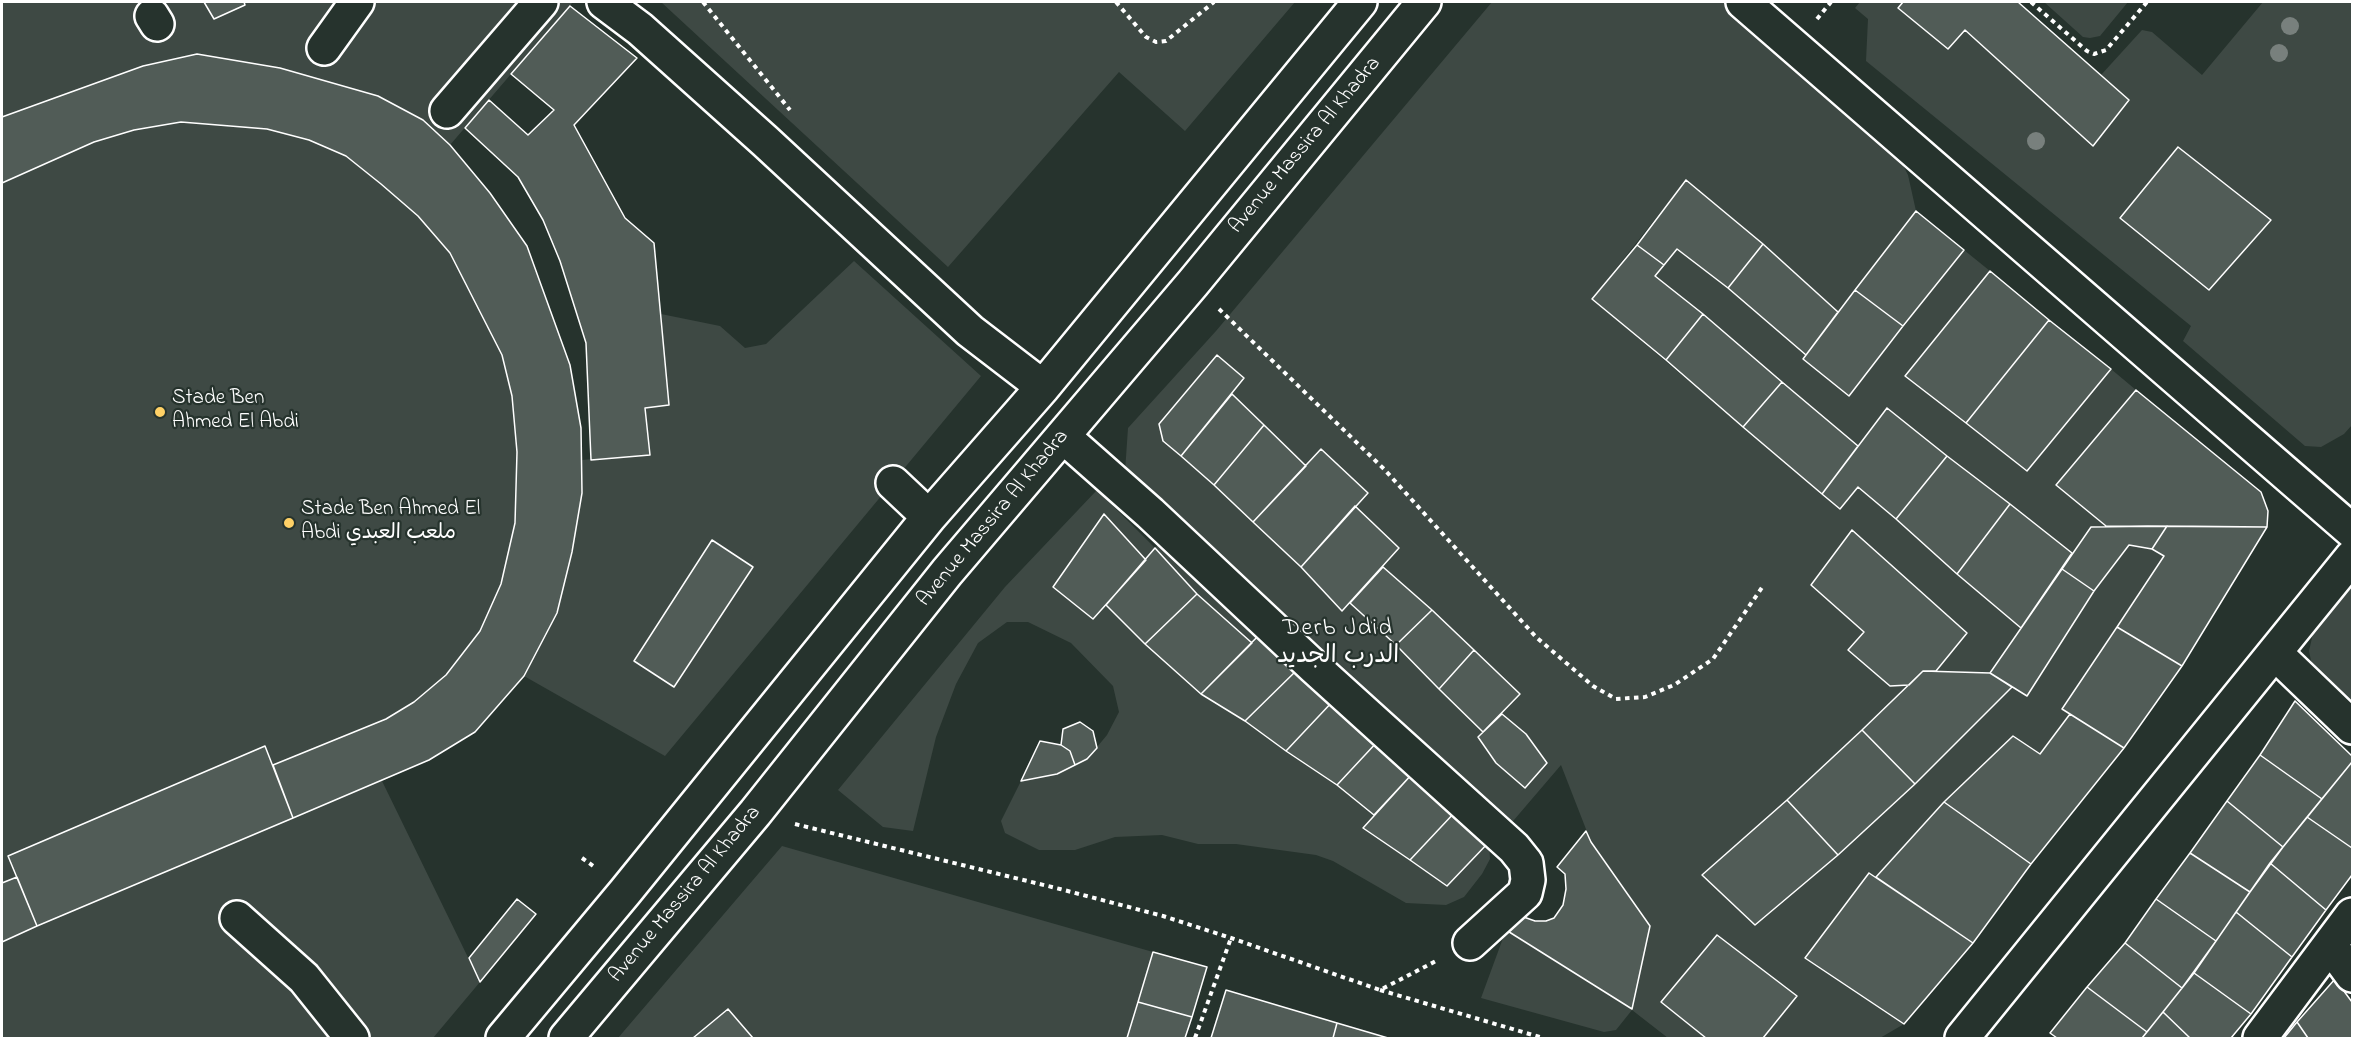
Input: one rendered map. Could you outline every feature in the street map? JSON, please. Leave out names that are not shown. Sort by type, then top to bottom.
[{"type":"street","points":[[324,48],[357,2]]},
{"type":"street","points":[[447,111],[542,2]]},
{"type":"street","points":[[604,2],[640,29],[748,126],[970,331],[1043,387]]},
{"type":"street","points":[[503,1038],[928,518],[1043,387],[1360,2]]},
{"type":"street","name":"Avenue Massira Al Khadra","points":[[566,1038],[755,813],[947,572],[1193,283],[1424,2]]},
{"type":"street","points":[[1743,2],[2352,531]]},
{"type":"street","points":[[1064,437],[1514,848],[1526,863],[1528,880],[1525,893],[1470,943]]},
{"type":"street","points":[[893,483],[928,518]]},
{"type":"street","points":[[1962,1038],[2352,557]]},
{"type":"street","points":[[2274,653],[2352,727]]},
{"type":"street","points":[[2260,1038],[2352,915]]},
{"type":"street","points":[[237,918],[304,978],[352,1038]]},
{"type":"street","points":[[2330,945],[2352,975]]},
{"type":"path","points":[[703,2],[792,113]]},
{"type":"path","points":[[1116,2],[1146,38],[1156,42],[1167,41],[1214,2]]},
{"type":"path","points":[[2031,2],[2087,51],[2094,54],[2106,50],[2147,2]]},
{"type":"path","points":[[1193,283],[1272,364],[1384,469],[1536,637],[1593,686],[1616,699],[1645,696],[1674,685],[1713,659],[1763,586]]},
{"type":"path","points":[[755,813],[1060,889],[1231,938],[1380,990],[1543,1038]]},
{"type":"path","points":[[1195,1038],[1231,938]]},
{"type":"path","points":[[1380,990],[1470,943]]},
{"type":"shaded area","name":"Stade Ben Ahmed El Abdi ملعب العبدي","points":[[2,2],[573,2],[450,145],[490,193],[527,246],[570,365],[581,428],[582,460],[650,454],[645,408],[669,404],[661,314],[720,326],[745,348],[766,344],[854,261],[981,376],[665,756],[524,676],[475,732],[429,760],[382,781],[480,982],[433,1038],[2,1038]]},
{"type":"shaded area","points":[[661,2],[1295,2],[1185,131],[1119,72],[948,267]]},
{"type":"shaded area","points":[[1492,2],[1726,2],[1902,163],[1908,175],[1916,211],[1838,312],[1763,244],[1686,180],[1592,299],[1840,509],[1858,487],[2021,628],[1990,673],[1936,671],[1966,633],[1852,530],[1811,585],[1864,632],[1848,650],[1890,686],[1909,685],[1787,800],[1703,874],[1838,855],[1915,784],[2012,687],[2027,696],[2094,591],[2129,545],[2152,549],[2164,556],[2062,708],[2070,714],[2040,754],[2013,736],[1944,802],[1876,877],[1869,874],[1806,957],[1904,1024],[1880,1038],[1668,1038],[1632,1010],[1616,1030],[1604,1032],[1481,998],[1506,930],[1632,1009],[1650,926],[1591,842],[1561,765],[1508,827],[1125,472],[1128,428],[1216,331]]},
{"type":"shaded area","points":[[1860,2],[1903,2],[1898,8],[1948,49],[1965,31],[2093,146],[2129,100],[2101,75],[2142,30],[2152,32],[2202,75],[2263,2],[2352,2],[2352,425],[2344,434],[2321,447],[2305,446],[2183,341],[2191,326],[1866,61],[1868,19],[1855,8]]},
{"type":"shaded area","points":[[2044,2],[2128,2],[2100,36],[2090,38],[2083,37]]},
{"type":"shaded area","points":[[1677,249],[1728,288],[1806,355],[1849,396],[1964,250],[1990,271],[1905,376],[2027,471],[2111,369],[2136,390],[2056,485],[2106,526],[2091,527],[2072,553],[1947,456],[1858,446],[1655,276]]},
{"type":"shaded area","points":[[1097,490],[1155,548],[1165,537],[1413,773],[1364,828],[1489,842],[1490,859],[1482,874],[1464,897],[1446,905],[1406,903],[1333,861],[1316,855],[1236,844],[1198,844],[1162,835],[1115,837],[1075,850],[1039,850],[1005,833],[1001,821],[1021,781],[1057,774],[1087,759],[1107,735],[1119,712],[1113,686],[1071,643],[1028,622],[1007,622],[978,643],[956,684],[936,737],[913,831],[883,827],[838,790],[1005,587]],"holes":[[[1155,549],[1197,594],[1145,643],[1106,605]]]},
{"type":"shaded area","points":[[2352,572],[2352,708],[2313,670],[2309,651],[2314,629]]},
{"type":"shaded area","points":[[782,846],[1153,952],[1127,1038],[753,1038],[728,1010],[693,1038],[618,1038]]},
{"type":"building","points":[[204,2],[244,2],[245,5],[214,19]]},
{"type":"building","points":[[1903,2],[2018,2],[2129,100],[2093,146],[1965,30],[1948,49],[1898,8]]},
{"type":"building","points":[[570,6],[637,58],[574,125],[625,218],[654,243],[669,405],[645,408],[650,455],[591,460],[586,343],[560,261],[543,220],[518,177],[465,128],[489,100],[528,135],[554,110],[511,74]]},
{"type":"building","points":[[197,54],[280,68],[378,96],[423,120],[450,145],[490,193],[527,246],[570,365],[581,428],[582,493],[572,552],[557,613],[524,676],[475,732],[429,760],[293,818],[273,765],[386,719],[414,702],[446,675],[480,631],[501,584],[515,523],[517,452],[512,396],[502,355],[450,253],[418,216],[381,184],[346,156],[309,140],[267,129],[181,122],[134,130],[94,142],[2,183],[2,117],[143,66]]},
{"type":"building","points":[[2178,147],[2271,220],[2209,290],[2120,218]]},
{"type":"building","points":[[1686,180],[1763,244],[1728,288],[1677,249],[1664,265],[1637,245]]},
{"type":"building","points":[[1916,211],[1964,250],[1903,326],[1855,290]]},
{"type":"building","points":[[1763,244],[1838,312],[1806,355],[1728,288]]},
{"type":"building","points":[[1637,245],[1664,265],[1655,276],[1703,314],[1666,360],[1592,299]]},
{"type":"building","points":[[1990,271],[2049,320],[1966,423],[1905,376]]},
{"type":"building","points":[[1855,290],[1903,326],[1849,396],[1803,359]]},
{"type":"building","points":[[1703,314],[1782,382],[1743,427],[1666,360]]},
{"type":"building","points":[[2049,320],[2111,369],[2027,471],[1966,423]]},
{"type":"building","points":[[1217,355],[1244,378],[1181,456],[1163,441],[1159,424]]},
{"type":"building","points":[[1782,382],[1858,446],[1822,494],[1743,427]]},
{"type":"building","points":[[2136,390],[2261,492],[2268,511],[2267,527],[2106,526],[2056,485]]},
{"type":"building","points":[[1232,394],[1264,425],[1214,485],[1181,456]]},
{"type":"building","points":[[1887,408],[1947,456],[1896,519],[1858,487],[1840,509],[1822,494]]},
{"type":"building","points":[[1264,425],[1306,466],[1253,522],[1214,485]]},
{"type":"building","points":[[1321,449],[1368,493],[1301,567],[1253,522]]},
{"type":"building","points":[[1947,456],[2010,504],[1957,574],[1896,519]]},
{"type":"building","points":[[2010,504],[2072,553],[2021,628],[1957,574]]},
{"type":"building","points":[[1355,506],[1399,548],[1342,611],[1301,567]]},
{"type":"building","points":[[1104,514],[1146,560],[1093,619],[1053,587]]},
{"type":"building","points":[[2167,526],[2267,527],[2182,666],[2117,627],[2164,556],[2152,549]]},
{"type":"building","points":[[2167,526],[2152,549],[2129,545],[2094,591],[2062,569],[2091,527]]},
{"type":"building","points":[[1852,530],[1967,633],[1936,671],[1923,671],[1909,685],[1890,686],[1848,650],[1864,632],[1811,585]]},
{"type":"building","points":[[712,540],[753,567],[674,687],[634,661]]},
{"type":"building","points":[[1155,548],[1197,594],[1145,644],[1106,605]]},
{"type":"building","points":[[1383,567],[1432,610],[1396,645],[1350,603]]},
{"type":"building","points":[[2062,569],[2094,591],[2027,696],[1990,673]]},
{"type":"building","points":[[1197,594],[1252,643],[1201,694],[1145,644]]},
{"type":"building","points":[[1432,610],[1474,650],[1439,689],[1396,645]]},
{"type":"building","points":[[2117,627],[2182,666],[2124,748],[2062,709]]},
{"type":"building","points":[[1263,631],[1299,668],[1245,721],[1201,694]]},
{"type":"building","points":[[1474,650],[1520,694],[1483,732],[1439,689]]},
{"type":"building","points":[[1299,668],[1334,700],[1286,751],[1245,721]]},
{"type":"building","points":[[1923,671],[1990,673],[2012,687],[1915,784],[1862,730]]},
{"type":"building","points":[[1334,700],[1378,741],[1337,785],[1286,751]]},
{"type":"building","points":[[2295,701],[2352,756],[2352,762],[2322,799],[2260,755]]},
{"type":"building","points":[[1502,714],[1526,734],[1547,763],[1525,788],[1496,763],[1478,737]]},
{"type":"building","points":[[2070,714],[2124,748],[2031,864],[1944,802],[2013,736],[2040,754]]},
{"type":"building","points":[[1080,722],[1093,731],[1097,748],[1087,759],[1075,765],[1070,751],[1061,745],[1063,729]]},
{"type":"building","points":[[1862,730],[1915,784],[1838,855],[1787,800]]},
{"type":"building","points":[[1040,741],[1061,745],[1070,751],[1075,765],[1057,774],[1021,781]]},
{"type":"building","points":[[1378,741],[1413,773],[1374,815],[1337,785]]},
{"type":"building","points":[[265,746],[293,818],[37,926],[8,856]]},
{"type":"building","points":[[2260,755],[2322,799],[2283,847],[2227,801]]},
{"type":"building","points":[[2352,762],[2352,848],[2307,817]]},
{"type":"building","points":[[1413,773],[1456,811],[1410,860],[1363,828]]},
{"type":"building","points":[[1787,800],[1838,855],[1755,925],[1702,875]]},
{"type":"building","points":[[2227,801],[2283,847],[2250,892],[2190,853]]},
{"type":"building","points":[[1944,802],[2031,864],[1973,943],[1876,877]]},
{"type":"building","points":[[1456,811],[1489,842],[1447,886],[1410,860]]},
{"type":"building","points":[[2307,817],[2352,848],[2352,875],[2326,910],[2270,863]]},
{"type":"building","points":[[1586,831],[1591,842],[1650,926],[1632,1009],[1506,930],[1518,915],[1535,921],[1554,918],[1563,905],[1566,889],[1565,874],[1557,867]]},
{"type":"building","points":[[2190,853],[2250,892],[2216,941],[2156,899]]},
{"type":"building","points":[[2270,863],[2326,910],[2292,957],[2236,912]]},
{"type":"building","points":[[1869,873],[1973,943],[1904,1024],[1805,958]]},
{"type":"building","points":[[17,877],[37,926],[2,942],[2,883]]},
{"type":"building","points":[[517,899],[536,914],[480,982],[469,958]]},
{"type":"building","points":[[2156,899],[2216,941],[2182,988],[2125,943]]},
{"type":"building","points":[[2236,912],[2292,957],[2251,1014],[2194,973]]},
{"type":"building","points":[[1717,935],[1797,996],[1763,1038],[1706,1038],[1661,1002]]},
{"type":"building","points":[[2125,943],[2182,988],[2147,1032],[2087,987]]},
{"type":"building","points":[[1153,952],[1207,967],[1192,1017],[1138,1002]]},
{"type":"building","points":[[2194,973],[2251,1014],[2231,1038],[2190,1038],[2163,1012]]},
{"type":"building","points":[[2335,979],[2352,1002],[2352,1038],[2308,1038],[2297,1022]]},
{"type":"building","points":[[2087,987],[2147,1032],[2142,1038],[2057,1038],[2050,1033]]},
{"type":"building","points":[[1226,990],[1337,1023],[1333,1038],[1211,1038]]},
{"type":"building","points":[[1138,1002],[1192,1017],[1185,1038],[1127,1038]]},
{"type":"building","points":[[728,1009],[753,1038],[693,1038]]},
{"type":"building","points":[[2163,1012],[2190,1038],[2142,1038]]},
{"type":"building","points":[[2297,1022],[2308,1038],[2284,1038]]},
{"type":"building","points":[[1337,1023],[1388,1038],[1333,1038]]},
{"type":"place","name":"Stade Ben Ahmed El Abdi","points":[[160,412]]},
{"type":"place","name":"Stade Ben Ahmed El Abdi ملعب العبدي","points":[[289,523]]},
{"type":"district","name":"Derb Jdid الدرب الجديد","points":[[1338,644]]}]
